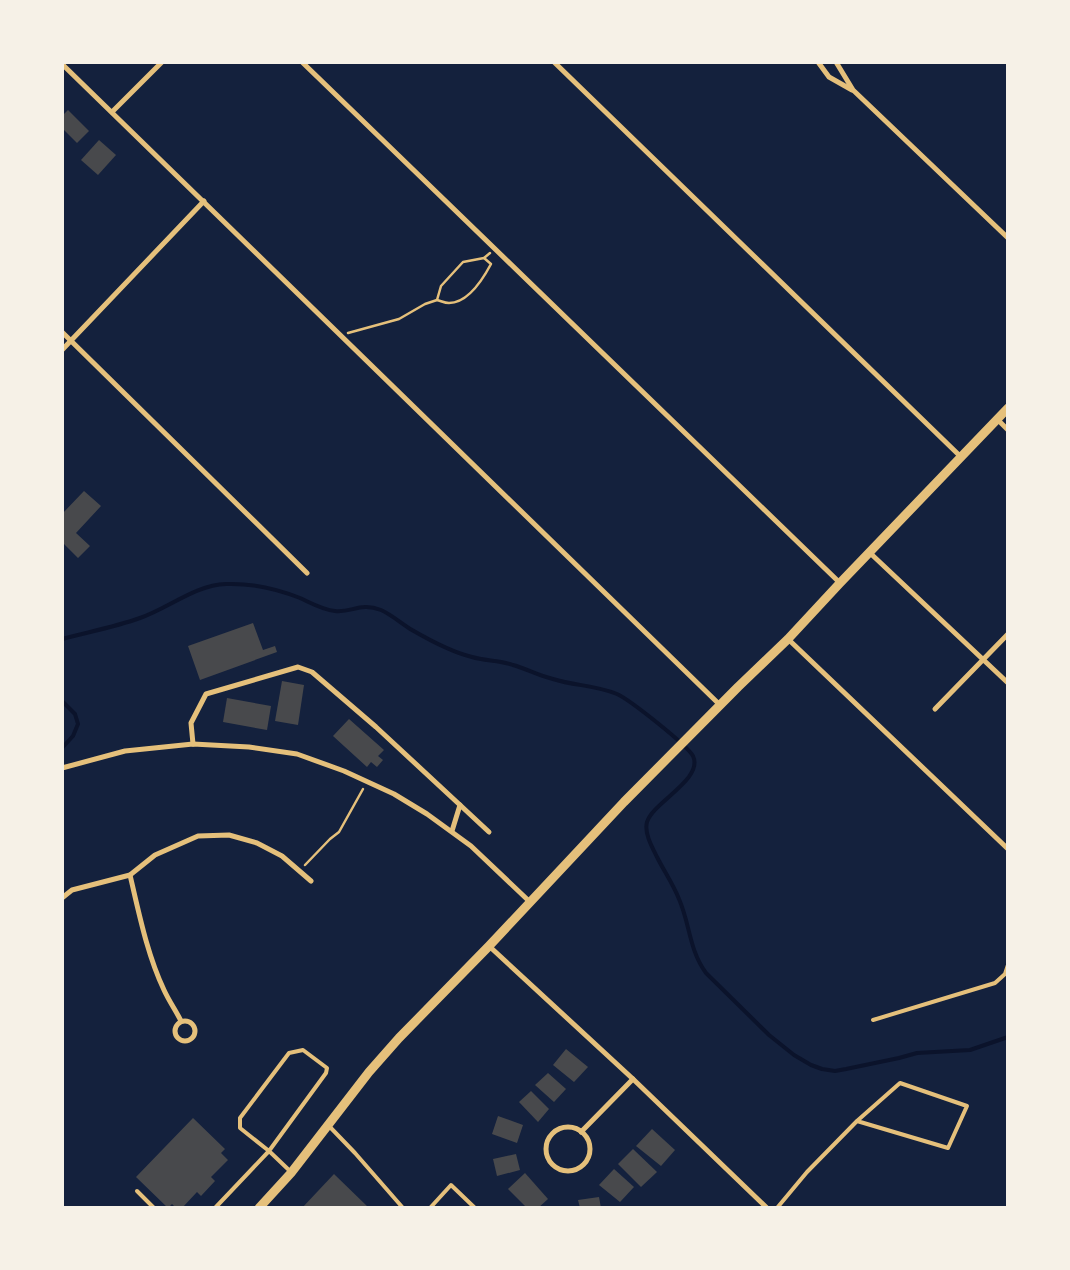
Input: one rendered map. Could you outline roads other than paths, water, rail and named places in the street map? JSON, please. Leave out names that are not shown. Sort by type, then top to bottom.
[{"type":"street","points":[[112,112],[162,62]]},
{"type":"street","points":[[302,62],[840,583]]},
{"type":"street","points":[[554,62],[960,456]]},
{"type":"street","points":[[818,62],[830,77],[853,90],[1008,238]]},
{"type":"street","points":[[836,62],[853,90]]},
{"type":"street","points":[[62,64],[720,706]]},
{"type":"street","points":[[62,350],[204,201]]},
{"type":"street","points":[[62,332],[307,573]]},
{"type":"street","points":[[259,1208],[291,1173],[369,1072],[399,1038],[489,946],[591,836],[788,639],[960,456],[1008,408]]},
{"type":"street","points":[[996,420],[1008,430]]},
{"type":"street","points":[[870,552],[1008,683]]},
{"type":"street","points":[[935,708],[1008,634]]},
{"type":"street","points":[[788,639],[1008,849]]},
{"type":"street","points":[[192,744],[191,723],[206,694],[298,667],[312,672],[376,727],[489,832]]},
{"type":"street","points":[[63,768],[124,751],[192,744],[249,747],[297,754],[344,771],[394,794],[452,831],[471,846],[530,902]]},
{"type":"street","points":[[452,831],[460,805]]},
{"type":"street","points":[[62,898],[72,890],[130,875],[155,855],[198,836],[229,836],[257,843],[282,856],[311,882]]},
{"type":"street","points":[[130,875],[154,966],[164,990],[181,1021]]},
{"type":"street","points":[[489,946],[633,1079],[767,1208]]},
{"type":"street","points":[[181,1021],[188,1021],[194,1026],[195,1033],[187,1040],[180,1039],[175,1033],[176,1026],[181,1021]]},
{"type":"street","points":[[582,1132],[633,1079]]},
{"type":"street","points":[[565,1128],[574,1128],[582,1132],[590,1147],[585,1163],[579,1169],[570,1171],[562,1171],[554,1167],[546,1152],[550,1136],[557,1130],[565,1128]]},
{"type":"lane","points":[[873,1020],[995,983],[1005,974],[1008,965]]},
{"type":"lane","points":[[215,1208],[269,1151],[326,1073],[327,1068],[303,1050],[289,1054],[240,1118],[240,1128],[269,1151],[291,1173]]},
{"type":"lane","points":[[777,1208],[807,1172],[857,1121],[900,1084],[967,1106],[948,1148],[857,1121]]},
{"type":"lane","points":[[328,1124],[402,1208]]},
{"type":"lane","points":[[430,1208],[451,1185],[475,1208]]},
{"type":"lane","points":[[137,1191],[154,1208]]},
{"type":"waterway","points":[[62,639],[140,618],[204,588],[215,585],[245,584],[282,592],[331,610],[341,611],[362,607],[381,610],[426,638],[456,652],[477,658],[508,663],[548,678],[617,694],[657,723],[680,742],[693,756],[694,765],[685,782],[651,814],[646,826],[648,835],[653,849],[679,899],[700,964],[706,973],[769,1035],[794,1055],[811,1065],[835,1071],[917,1053],[970,1050],[1008,1037]]},
{"type":"waterway","points":[[62,701],[75,714],[78,724],[73,736],[62,748]]}]
